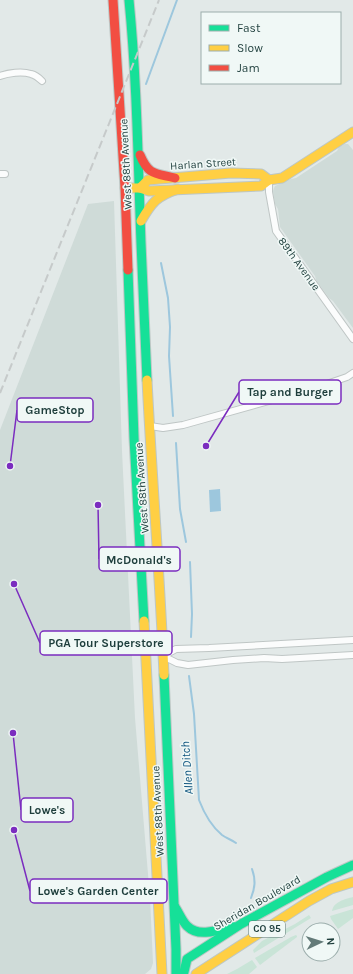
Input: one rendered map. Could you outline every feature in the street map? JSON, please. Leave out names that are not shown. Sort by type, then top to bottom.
[{"type":"main road","name":"West 88th Avenue","points":[[113,0],[125,188],[134,438],[162,974]]},
{"type":"main road","name":"West 88th Avenue","points":[[129,0],[140,188],[150,426],[158,553],[176,952],[183,973]]},
{"type":"main road","name":"Harlan Street","points":[[125,188],[140,188],[149,191],[260,186],[269,180],[282,178],[352,134]]},
{"type":"main road","points":[[138,149],[144,165],[153,174],[166,175],[175,178]]},
{"type":"main road","name":"Harlan Street","points":[[140,188],[148,180],[230,173],[261,174],[269,180]]},
{"type":"main road","points":[[191,189],[207,183],[231,182],[244,173]]},
{"type":"main road","points":[[141,223],[152,202],[164,193],[178,189]]},
{"type":"main road","name":"Sheridan Boulevard","points":[[183,973],[187,959],[242,924],[318,881],[353,866]]},
{"type":"main road","name":"CO 95","points":[[196,974],[309,901],[331,889],[353,882]]},
{"type":"main road","points":[[174,906],[188,927],[199,932],[209,932],[242,924]]},
{"type":"street","points":[[0,76],[19,73],[32,74],[42,81]]},
{"type":"street","name":"89th Avenue","points":[[269,180],[269,192],[276,232],[353,338]]},
{"type":"street","points":[[150,426],[163,428],[184,425],[315,388],[347,377],[353,373]]},
{"type":"street","points":[[163,656],[176,649],[353,640]]},
{"type":"street","points":[[163,656],[177,663],[188,665],[233,660],[353,655]]},
{"type":"shaded area","points":[[345,144],[348,144],[353,150],[353,328],[333,301],[317,283],[315,276],[280,227],[278,209],[275,204],[273,191],[275,186],[296,178]]},
{"type":"shaded area","points":[[114,201],[122,451],[135,718],[150,898],[153,963],[151,969],[145,974],[0,974],[0,430],[88,204]]},
{"type":"green space","points":[[353,897],[353,905],[332,911],[337,903]]},
{"type":"green space","points":[[353,909],[353,918],[341,927],[341,922],[333,922],[330,916]]},
{"type":"green space","points":[[309,915],[311,918],[304,922],[301,922],[301,924],[254,953],[253,950],[262,941]]},
{"type":"green space","points":[[296,935],[297,937],[260,965],[255,958],[291,937]]},
{"type":"green space","points":[[252,960],[257,967],[249,974],[227,974],[237,969]]},
{"type":"water","points":[[220,489],[221,511],[210,512],[209,490]]},
{"type":"waterway","points":[[146,84],[177,0]]},
{"type":"waterway","points":[[161,263],[168,298],[170,327],[169,356],[173,416]]},
{"type":"waterway","points":[[176,443],[180,509],[186,542]]},
{"type":"waterway","points":[[190,562],[192,614],[191,637]]},
{"type":"waterway","name":"Allen Ditch","points":[[189,676],[194,714],[199,800],[214,828],[222,835],[236,843]]},
{"type":"waterway","name":"Allen Ditch","points":[[251,898],[254,884],[252,869]]},
{"type":"railway","points":[[0,393],[159,0]]},
{"type":"traffic: fast","points":[[129,0],[136,91],[147,380]]},
{"type":"traffic: fast","points":[[128,270],[134,438],[144,621]]},
{"type":"traffic: fast","points":[[164,675],[176,974]]},
{"type":"traffic: fast","points":[[180,974],[184,972],[187,959],[241,924],[327,877],[353,865]]},
{"type":"traffic: fast","points":[[175,907],[187,926],[197,932],[215,931],[232,926]]},
{"type":"traffic: slow","points":[[125,188],[140,188],[149,191],[261,186],[269,180],[282,178],[353,132]]},
{"type":"traffic: slow","points":[[140,188],[148,180],[231,173],[261,174],[269,180]]},
{"type":"traffic: slow","points":[[141,221],[148,209],[156,200],[165,194],[178,189]]},
{"type":"traffic: slow","points":[[147,380],[164,675]]},
{"type":"traffic: slow","points":[[144,621],[162,974]]},
{"type":"traffic: slow","points":[[196,974],[309,901],[331,889],[353,882]]},
{"type":"traffic: jam","points":[[113,0],[125,188],[128,270]]},
{"type":"traffic: jam","points":[[140,155],[146,167],[153,172],[175,178]]},
{"type":"place","name":"Tap and Burger","points":[[206,446]]},
{"type":"place","name":"GameStop","points":[[10,466]]},
{"type":"place","name":"McDonald's","points":[[98,505]]},
{"type":"place","name":"PGA Tour Superstore","points":[[14,584]]},
{"type":"place","name":"Lowe's","points":[[13,733]]},
{"type":"place","name":"Lowe's Garden Center","points":[[14,830]]}]
